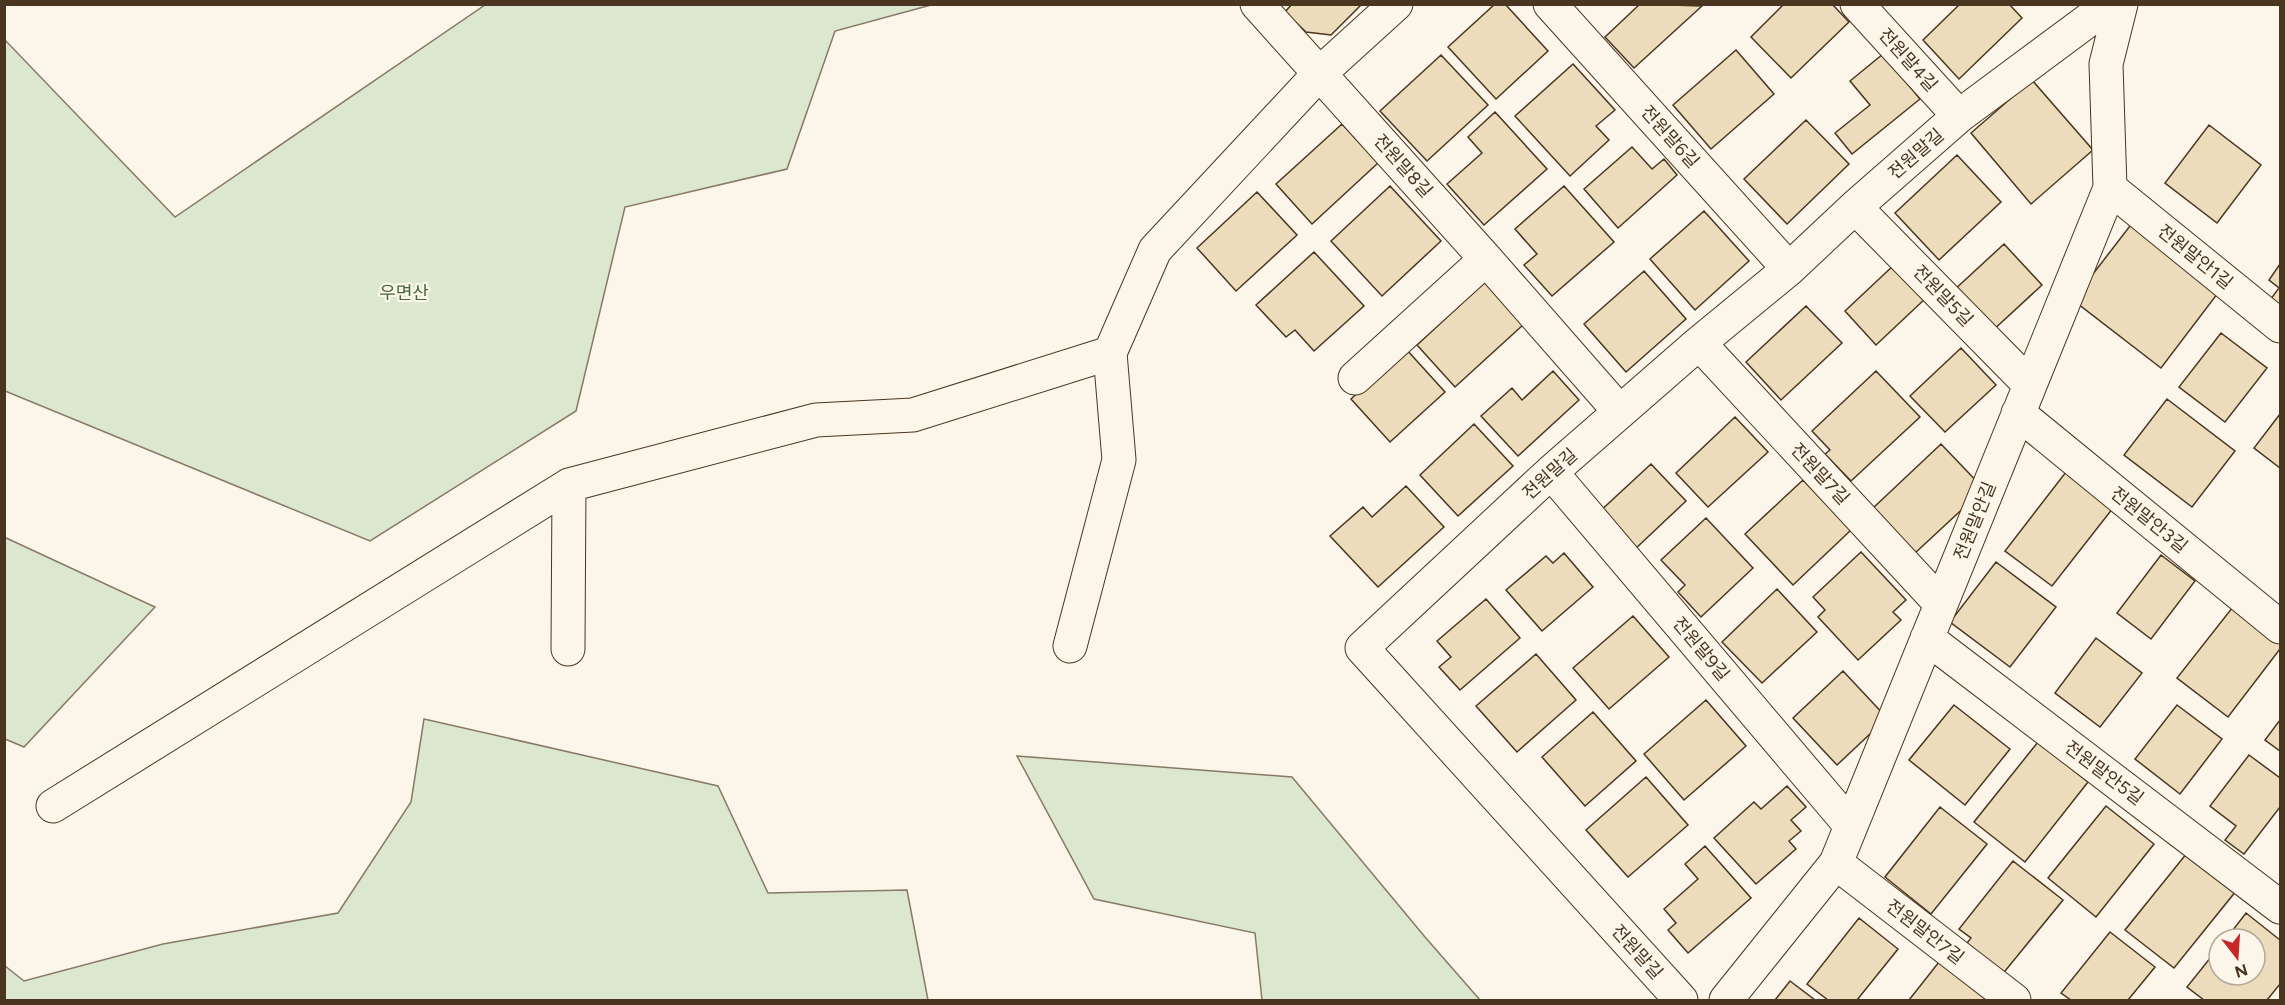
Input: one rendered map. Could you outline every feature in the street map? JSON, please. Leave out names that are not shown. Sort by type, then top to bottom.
[{"type":"street","name":"전원말8길","points":[[1257,4],[1620,412]]},
{"type":"street","points":[[1070,646],[1119,460],[1110,353],[1155,250],[1319,74],[1396,4]]},
{"type":"street","name":"전원말6길","points":[[1550,4],[1789,269]]},
{"type":"street","name":"전원말4길","points":[[1857,4],[1959,116]]},
{"type":"street","name":"전원말길","points":[[1681,1000],[1362,648],[1551,472],[1699,343],[1789,269],[1855,207],[1959,116],[2110,4]]},
{"type":"street","name":"전원말안길","points":[[1726,1000],[1836,863],[2110,188],[2106,64],[2121,4]]},
{"type":"street","name":"전원말안1길","points":[[2110,188],[2280,326]]},
{"type":"street","name":"전원말5길","points":[[1855,207],[2024,399]]},
{"type":"street","points":[[1355,378],[1486,259]]},
{"type":"street","name":"전원말7길","points":[[1699,343],[1941,604]]},
{"type":"street","points":[[53,806],[569,485],[816,420],[912,415],[1110,353]]},
{"type":"street","name":"전원말안3길","points":[[2024,399],[2280,627]]},
{"type":"street","name":"전원말9길","points":[[1551,472],[1851,826]]},
{"type":"street","points":[[568,649],[569,485]]},
{"type":"street","name":"전원말안5길","points":[[1927,638],[2280,907]]},
{"type":"street","name":"전원말안7길","points":[[1836,863],[2014,1000]]},
{"type":"green space","name":"우면산","points":[[485,5],[931,5],[835,31],[787,169],[625,207],[576,411],[370,541],[5,391],[5,40],[175,217]]},
{"type":"green space","points":[[4,537],[155,607],[24,747],[5,739]]},
{"type":"green space","points":[[424,719],[718,786],[768,893],[907,890],[928,1000],[5,1000],[5,966],[24,981],[163,944],[338,913],[411,802]]},
{"type":"green space","points":[[1017,756],[1292,777],[1480,1000],[1262,1000],[1255,933],[1094,899]]},
{"type":"building","points":[[1292,4],[1362,4],[1331,35],[1306,32],[1285,12]]},
{"type":"building","points":[[1495,4],[1505,4],[1548,51],[1496,99],[1448,47]]},
{"type":"building","points":[[1640,4],[1702,6],[1634,68],[1605,37]]},
{"type":"building","points":[[1784,4],[1832,4],[1849,22],[1791,78],[1751,37]]},
{"type":"building","points":[[1960,4],[2009,4],[2022,18],[1959,79],[1923,40]]},
{"type":"building","points":[[1736,50],[1774,94],[1711,149],[1673,105]]},
{"type":"building","points":[[1883,54],[1920,99],[1852,154],[1835,133],[1870,105],[1850,81]]},
{"type":"building","points":[[1441,55],[1488,105],[1427,161],[1380,111]]},
{"type":"building","points":[[1573,64],[1615,110],[1596,126],[1609,140],[1570,176],[1515,116]]},
{"type":"building","points":[[2032,80],[2093,150],[2031,204],[1971,133]]},
{"type":"building","points":[[1495,112],[1547,169],[1484,225],[1447,184],[1482,153],[1468,137]]},
{"type":"building","points":[[1806,120],[1849,164],[1787,224],[1744,179]]},
{"type":"building","points":[[1342,124],[1378,163],[1312,224],[1276,184]]},
{"type":"building","points":[[2209,125],[2261,165],[2217,223],[2165,183]]},
{"type":"building","points":[[1632,147],[1652,169],[1664,159],[1677,175],[1618,228],[1584,189]]},
{"type":"building","points":[[1957,155],[2001,202],[1939,260],[1895,213]]},
{"type":"building","points":[[1390,186],[1441,241],[1382,296],[1331,241]]},
{"type":"building","points":[[1564,186],[1614,242],[1552,296],[1524,265],[1537,254],[1515,229]]},
{"type":"building","points":[[1257,192],[1297,235],[1236,291],[1197,248]]},
{"type":"building","points":[[1704,211],[1749,261],[1695,310],[1650,259]]},
{"type":"building","points":[[2133,222],[2221,289],[2161,368],[2073,300]]},
{"type":"building","points":[[2004,244],[2042,285],[1990,333],[1952,292]]},
{"type":"building","points":[[1314,252],[1364,306],[1314,351],[1295,330],[1286,337],[1256,305]]},
{"type":"building","points":[[1895,264],[1927,297],[1876,345],[1845,311]]},
{"type":"building","points":[[2280,264],[2280,314],[2267,304],[2279,288],[2269,280]]},
{"type":"building","points":[[1644,271],[1686,319],[1626,372],[1584,324]]},
{"type":"building","points":[[1485,282],[1524,324],[1455,387],[1417,345]]},
{"type":"building","points":[[1806,306],[1842,343],[1781,400],[1746,362]]},
{"type":"building","points":[[2221,333],[2267,368],[2225,422],[2179,387]]},
{"type":"building","points":[[1961,348],[1996,385],[1945,432],[1910,396]]},
{"type":"building","points":[[1406,349],[1445,392],[1390,442],[1351,399]]},
{"type":"building","points":[[1553,371],[1579,400],[1518,456],[1481,416],[1512,388],[1522,400]]},
{"type":"building","points":[[1876,371],[1920,417],[1851,481],[1825,454],[1830,450],[1812,431]]},
{"type":"building","points":[[2167,399],[2235,451],[2192,507],[2124,455]]},
{"type":"building","points":[[2280,414],[2280,468],[2254,448]]},
{"type":"building","points":[[1735,417],[1768,452],[1708,507],[1676,473]]},
{"type":"building","points":[[1474,424],[1513,466],[1458,516],[1420,475]]},
{"type":"building","points":[[1941,444],[1984,489],[1914,554],[1872,509]]},
{"type":"building","points":[[1651,464],[1686,501],[1633,551],[1597,514]]},
{"type":"building","points":[[2066,472],[2113,508],[2052,586],[2005,551]]},
{"type":"building","points":[[1803,480],[1851,530],[1793,585],[1745,534]]},
{"type":"building","points":[[1406,486],[1444,527],[1378,587],[1330,536],[1363,507],[1372,517]]},
{"type":"building","points":[[1706,518],[1753,568],[1701,617],[1678,592],[1685,585],[1661,560]]},
{"type":"building","points":[[1861,552],[1906,600],[1893,612],[1901,620],[1858,660],[1818,617],[1825,610],[1813,597]]},
{"type":"building","points":[[1564,553],[1593,587],[1542,631],[1506,590],[1546,556],[1553,563]]},
{"type":"building","points":[[2161,555],[2195,581],[2151,639],[2117,613]]},
{"type":"building","points":[[1996,562],[2056,607],[2010,667],[1950,622]]},
{"type":"building","points":[[1777,589],[1817,632],[1762,683],[1722,642]]},
{"type":"building","points":[[1486,599],[1520,638],[1460,690],[1439,667],[1451,657],[1437,641]]},
{"type":"building","points":[[2236,603],[2280,638],[2280,649],[2228,717],[2177,678]]},
{"type":"building","points":[[1633,616],[1669,657],[1609,709],[1573,668]]},
{"type":"building","points":[[2096,638],[2142,673],[2100,727],[2055,693]]},
{"type":"building","points":[[1536,654],[1576,700],[1517,752],[1476,706]]},
{"type":"building","points":[[1843,671],[1887,718],[1837,765],[1793,718]]},
{"type":"building","points":[[1706,700],[1746,746],[1684,800],[1644,754]]},
{"type":"building","points":[[1954,705],[2010,749],[1965,805],[1909,760]]},
{"type":"building","points":[[2177,705],[2222,739],[2180,794],[2135,759]]},
{"type":"building","points":[[1593,712],[1636,761],[1585,806],[1542,757]]},
{"type":"building","points":[[2280,720],[2280,751],[2265,740]]},
{"type":"building","points":[[2038,742],[2088,782],[2025,862],[1974,822]]},
{"type":"building","points":[[2249,755],[2280,778],[2280,807],[2244,854],[2225,840],[2236,826],[2210,806]]},
{"type":"building","points":[[1646,777],[1688,825],[1628,877],[1586,830]]},
{"type":"building","points":[[1787,786],[1806,807],[1791,820],[1801,831],[1789,841],[1796,849],[1756,884],[1714,838],[1754,802],[1761,809]]},
{"type":"building","points":[[2106,806],[2154,844],[2096,917],[2048,878]]},
{"type":"building","points":[[1940,807],[1987,844],[1931,914],[1885,877]]},
{"type":"building","points":[[1705,846],[1751,898],[1688,953],[1668,930],[1676,923],[1664,909],[1698,879],[1685,864]]},
{"type":"building","points":[[2187,853],[2236,891],[2174,968],[2125,930]]},
{"type":"building","points":[[2013,861],[2063,900],[2001,976],[1964,947],[1971,938],[1959,929]]},
{"type":"building","points":[[2246,913],[2264,927],[2235,927]]},
{"type":"building","points":[[1859,918],[1898,949],[1857,1000],[1828,1000],[1807,984]]},
{"type":"building","points":[[2267,930],[2280,940],[2280,984],[2267,1000],[2204,1000],[2187,987],[2207,962],[2207,987],[2267,987]]},
{"type":"building","points":[[2110,932],[2155,967],[2128,1000],[2071,1000],[2061,993]]},
{"type":"building","points":[[1939,962],[1987,1000],[1909,1000]]},
{"type":"building","points":[[1790,981],[1815,1000],[1775,1000]]}]
